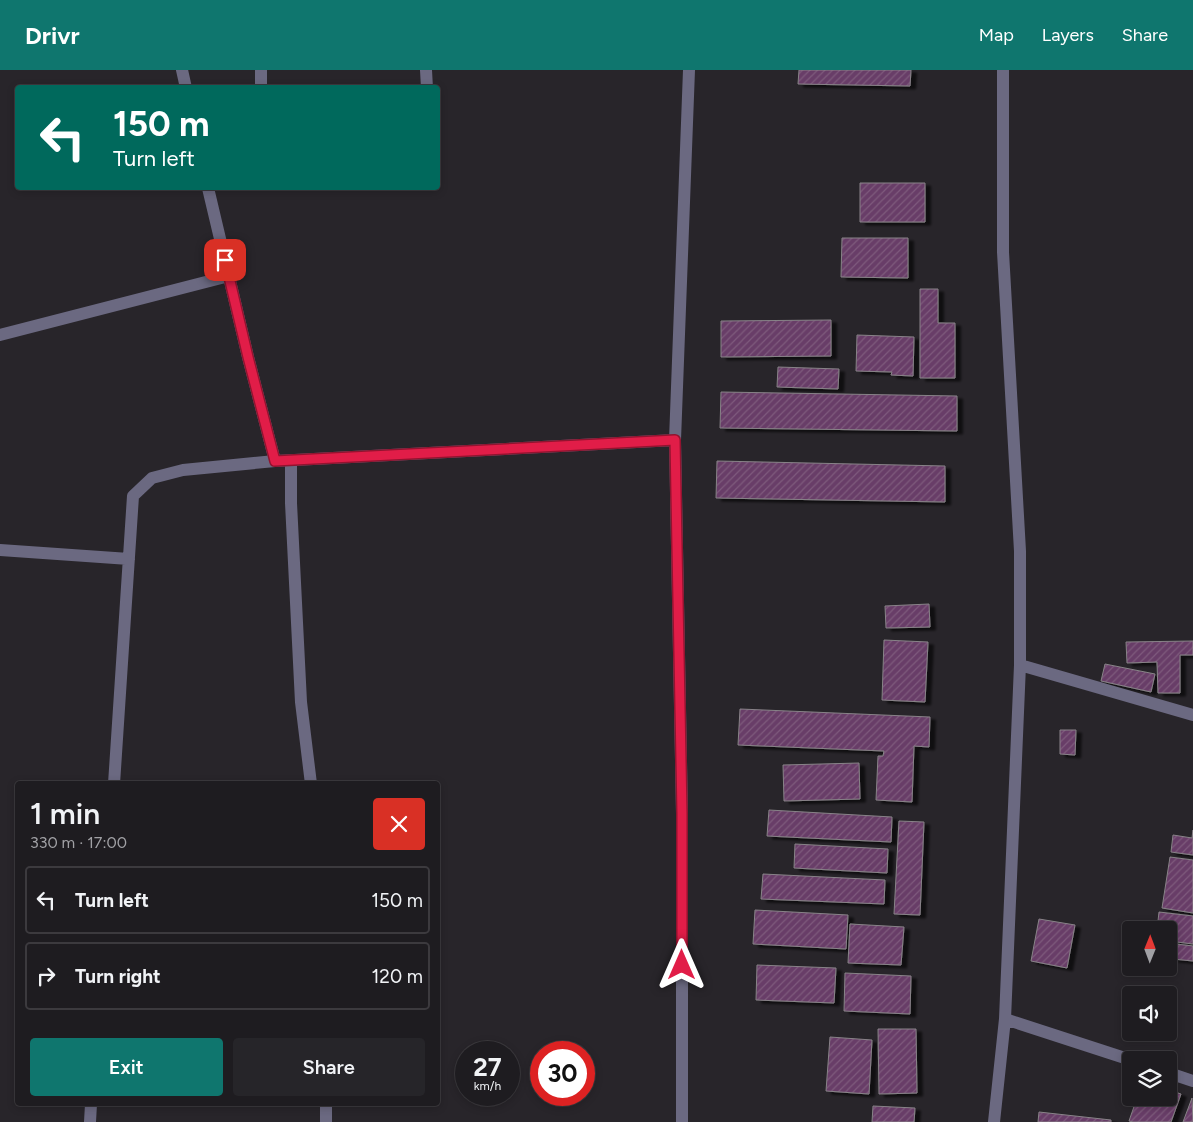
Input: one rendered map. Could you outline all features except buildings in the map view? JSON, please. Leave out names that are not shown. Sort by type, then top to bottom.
[{"type":"street","points":[[182,70],[185,85]]},
{"type":"street","points":[[261,70],[261,85]]},
{"type":"street","points":[[426,70],[427,85]]},
{"type":"street","points":[[682,1122],[682,814],[675,440],[689,70]]},
{"type":"street","points":[[994,1122],[1005,1019],[1020,666],[1020,551],[1003,252],[1003,70]]},
{"type":"street","points":[[208,190],[275,461]]},
{"type":"street","points":[[0,335],[229,276]]},
{"type":"street","points":[[114,781],[133,496],[152,478],[183,470],[275,461],[675,440]]},
{"type":"street","points":[[291,461],[291,503],[301,702],[311,781]]},
{"type":"street","points":[[0,550],[129,559]]},
{"type":"street","points":[[1020,666],[1193,714]]},
{"type":"street","points":[[1005,1019],[1122,1057]]},
{"type":"street","points":[[1177,1076],[1193,1081]]},
{"type":"street","points":[[90,1122],[91,1106]]},
{"type":"street","points":[[326,1106],[326,1122]]},
{"type":"route","points":[[225,260],[275,461],[675,440],[682,814],[682,965]]}]
